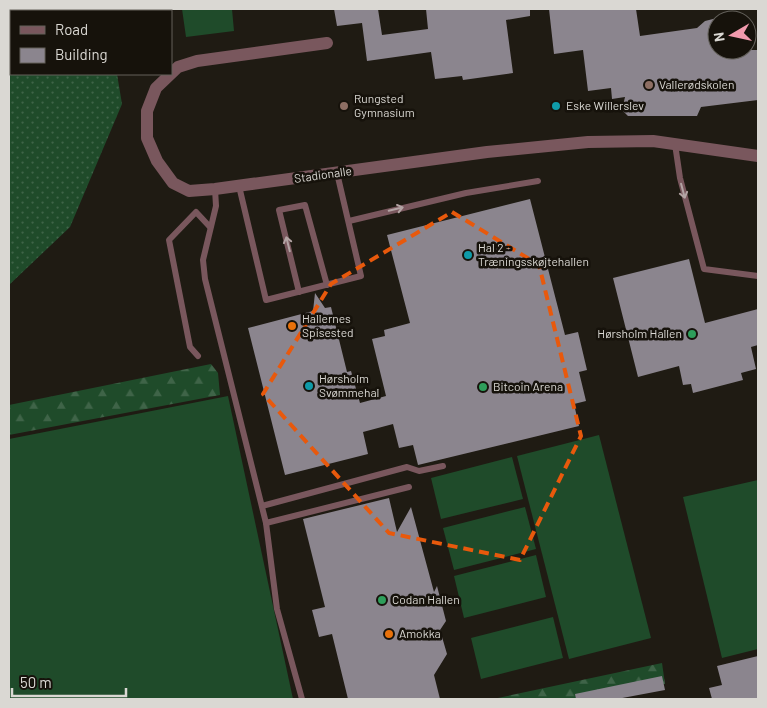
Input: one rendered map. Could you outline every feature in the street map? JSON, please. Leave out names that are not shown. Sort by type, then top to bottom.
[{"type":"street","name":"Stadionalle","points":[[172,73],[178,68],[197,61],[327,43]]},
{"type":"street","name":"Stadionalle","points":[[170,75],[156,88],[147,110],[147,138],[157,161],[174,183],[189,191],[239,186],[487,152],[633,139],[675,143],[758,156]]},
{"type":"lane","points":[[675,143],[680,178],[704,268],[758,276]]},
{"type":"lane","points":[[239,186],[266,300],[361,276],[336,173]]},
{"type":"lane","points":[[349,221],[466,193],[538,180]]},
{"type":"lane","points":[[215,189],[216,206],[203,260],[204,278],[266,522],[278,609],[302,699]]},
{"type":"lane","points":[[299,292],[279,210],[305,205],[327,285]]},
{"type":"lane","points":[[198,356],[190,347],[169,240],[196,212],[210,227]]},
{"type":"lane","points":[[262,506],[407,467],[419,471],[442,466]]},
{"type":"lane","points":[[266,522],[408,487]]},
{"type":"highlighted area","points":[[452,212],[539,265],[581,436],[520,560],[389,533],[263,394],[331,284]]},
{"type":"green space","points":[[9,9],[105,9],[10,10],[10,75],[117,75],[122,104],[70,227],[9,285]]},
{"type":"green space","points":[[182,9],[232,9],[234,31],[186,37]]},
{"type":"green space","points":[[211,364],[218,373],[220,395],[9,435],[9,405]]},
{"type":"green space","points":[[228,396],[293,699],[9,699],[9,439]]},
{"type":"green space","points":[[599,435],[651,638],[569,659],[517,456]]},
{"type":"green space","points":[[512,457],[523,499],[441,519],[431,478]]},
{"type":"green space","points":[[758,480],[758,649],[722,658],[683,497]]},
{"type":"green space","points":[[525,507],[536,549],[454,570],[443,528]]},
{"type":"green space","points":[[536,555],[546,597],[464,618],[454,576]]},
{"type":"green space","points":[[553,617],[563,658],[481,679],[471,638]]},
{"type":"green space","points":[[662,663],[665,684],[595,699],[493,699]]},
{"type":"building","points":[[334,9],[378,9],[382,35],[428,29],[426,9],[530,9],[530,16],[506,20],[513,73],[463,80],[462,76],[435,79],[431,52],[367,61],[362,23],[337,26]]},
{"type":"building","points":[[549,9],[636,9],[640,36],[697,28],[707,20],[707,60],[757,60],[758,50],[758,100],[701,107],[697,116],[628,116],[622,110],[625,97],[612,99],[611,88],[588,91],[583,50],[554,54]]},
{"type":"building","points":[[530,199],[565,335],[578,332],[587,370],[579,372],[586,401],[574,404],[579,426],[418,465],[413,445],[399,448],[393,424],[363,432],[368,454],[285,475],[248,328],[313,311],[315,293],[325,308],[331,307],[347,372],[351,371],[360,403],[386,396],[372,339],[385,336],[384,330],[410,323],[387,235]]},
{"type":"building","name":"Hørsholm Hallen","points":[[689,259],[705,323],[758,309],[758,345],[751,347],[756,369],[741,373],[743,380],[693,393],[691,384],[683,385],[679,366],[638,377],[613,278]]},
{"type":"building","name":"Codan Hallen","points":[[389,498],[397,532],[411,507],[434,592],[437,586],[446,621],[440,630],[447,654],[434,675],[440,699],[348,699],[332,634],[319,637],[312,610],[325,607],[303,519]]},
{"type":"building","points":[[758,656],[758,699],[712,699],[709,688],[722,685],[717,666]]},
{"type":"building","points":[[662,676],[665,690],[617,699],[576,699],[575,694]]},
{"type":"place","name":"Vallerødskolen","points":[[649,85]]},
{"type":"place","name":"Rungsted Gymnasium","points":[[344,106]]},
{"type":"place","name":"Eske Willerslev","points":[[556,106]]},
{"type":"place","name":"Hal 2 - Træningsskøjtehallen","points":[[468,255]]},
{"type":"place","name":"Hallernes Spisested","points":[[292,326]]},
{"type":"place","name":"Hørsholm Hallen","points":[[692,334]]},
{"type":"place","name":"Hørsholm Svømmehal","points":[[309,386]]},
{"type":"place","name":"Bitcoin Arena","points":[[483,387]]},
{"type":"place","name":"Codan Hallen","points":[[382,600]]},
{"type":"place","name":"Amokka","points":[[389,634]]}]
